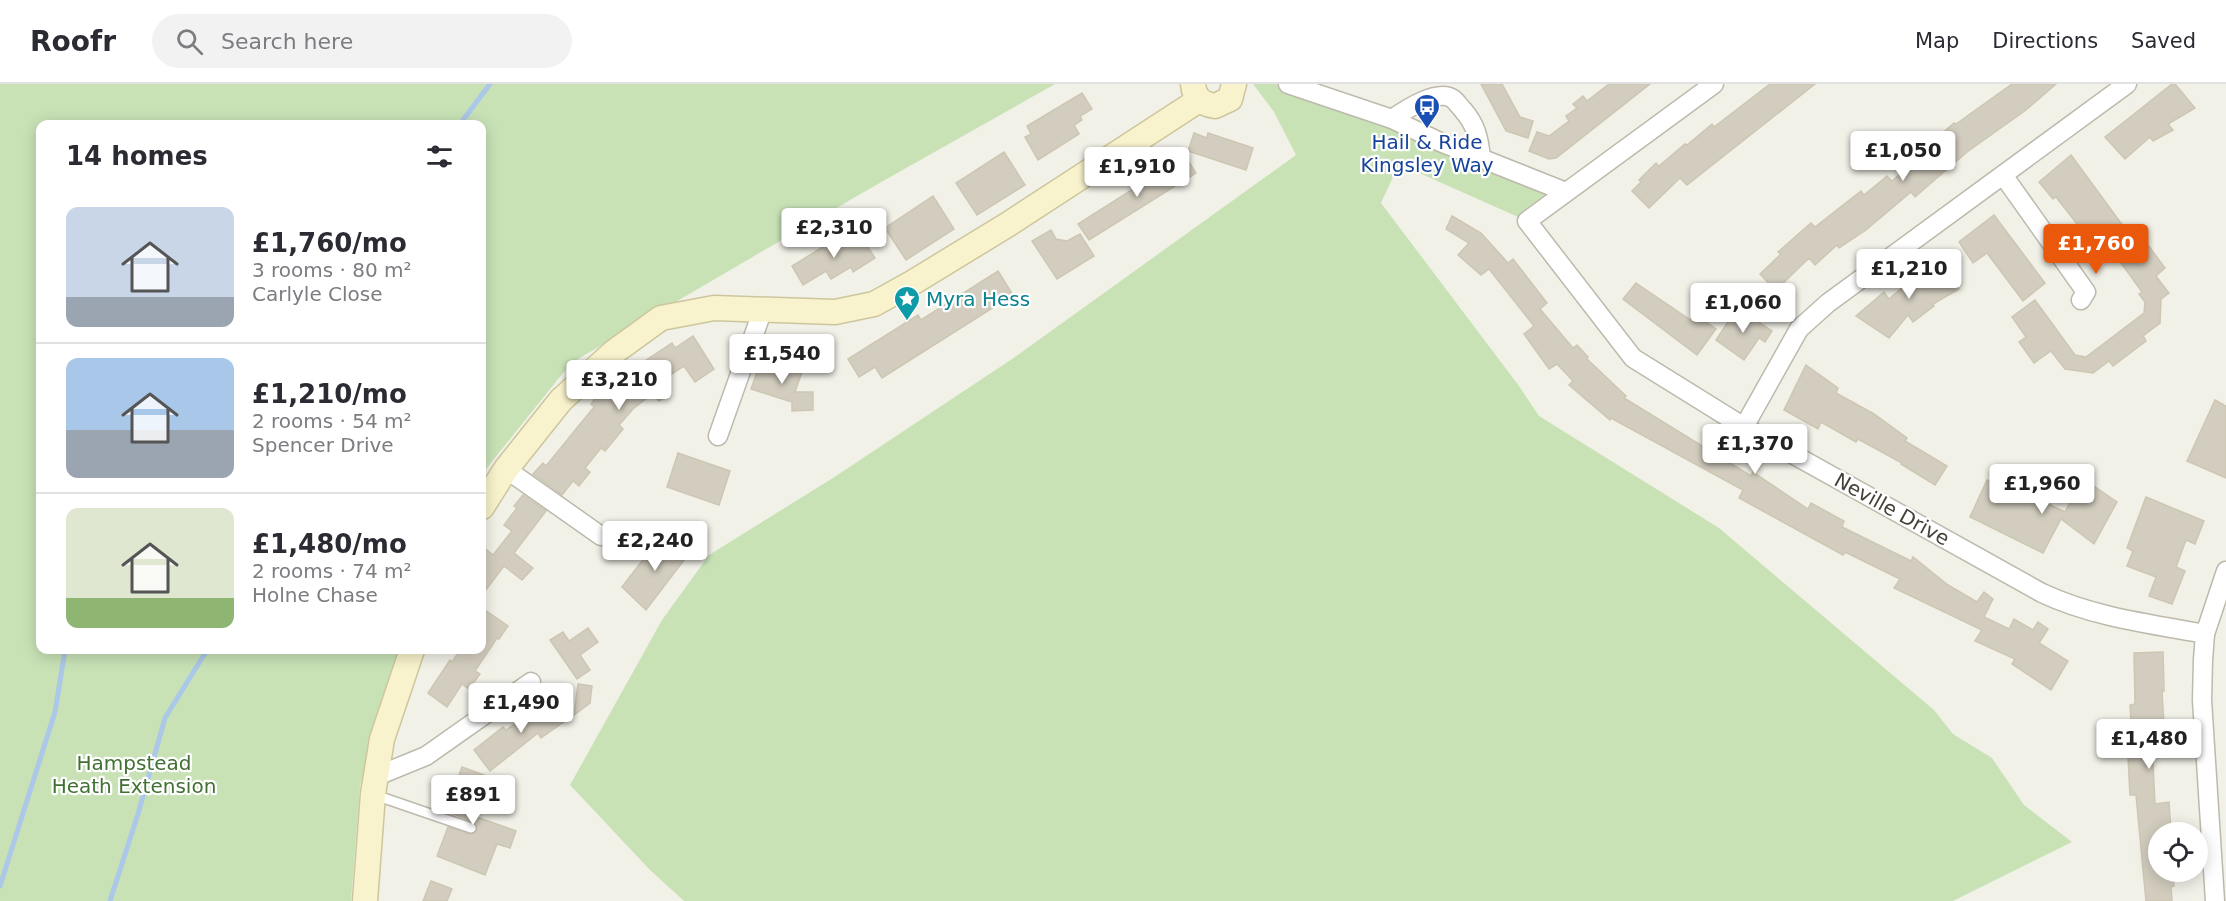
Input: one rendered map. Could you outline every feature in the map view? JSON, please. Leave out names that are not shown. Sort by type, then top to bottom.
[{"type":"street","points":[[486,501],[506,469],[561,400],[614,352],[661,318],[714,308],[834,312],[874,304],[912,284],[1016,219],[1196,92],[1215,106],[1230,99],[1234,84]]},
{"type":"street","points":[[1287,84],[1392,119],[1566,192],[1714,84]]},
{"type":"street","points":[[1744,427],[1799,329],[1828,303],[2127,84]]},
{"type":"street","points":[[1392,119],[1422,102],[1454,91],[1478,133],[1481,158]]},
{"type":"street","points":[[2003,176],[2086,292],[2081,300]]},
{"type":"street","name":"Neville Drive","points":[[1566,192],[1527,221],[1633,358],[1744,427],[2042,594],[2069,606],[2205,634]]},
{"type":"street","points":[[718,436],[763,309]]},
{"type":"street","points":[[506,469],[601,536]]},
{"type":"street","points":[[2215,901],[2202,700],[2205,634],[2226,571]]},
{"type":"street","points":[[365,901],[375,785],[382,739],[411,654]]},
{"type":"street","points":[[375,785],[426,756],[531,682]]},
{"type":"lane","points":[[375,785],[471,828]]},
{"type":"green space","name":"Hampstead Heath Extension","points":[[0,84],[1055,84],[876,185],[571,363],[486,469],[486,120],[36,120],[36,654],[399,654],[360,786],[351,901],[0,901]]},
{"type":"green space","points":[[1253,84],[1287,84],[1566,192],[1527,221],[1399,164],[1381,203],[1519,386],[1539,416],[1719,528],[1934,710],[1953,734],[1992,758],[2024,805],[2072,842],[1953,901],[684,901],[650,870],[570,785],[662,620],[709,555],[836,476],[1012,359],[1296,155],[1274,112]]},
{"type":"building","points":[[1481,84],[1502,84],[1520,117],[1533,121],[1528,138],[1506,131]]},
{"type":"building","points":[[1609,84],[1650,84],[1556,158],[1549,159],[1529,151],[1537,132],[1549,136],[1569,121],[1566,116],[1577,108],[1573,104],[1583,96],[1587,101]]},
{"type":"building","points":[[1770,84],[1815,84],[1687,185],[1680,178],[1649,208],[1632,191],[1641,182],[1639,180],[1656,163],[1659,166],[1712,124],[1714,127]]},
{"type":"building","points":[[2012,84],[2056,84],[2026,110],[1967,152],[1915,197],[1911,192],[1866,230],[1839,248],[1837,245],[1815,265],[1809,258],[1779,287],[1776,283],[1772,287],[1760,274],[1781,254],[1778,252],[1811,223],[1815,227],[1861,191],[1864,195],[1887,176],[1892,181],[1939,140],[1937,138],[1954,123],[1956,124]]},
{"type":"building","points":[[2172,84],[2175,84],[2195,108],[2168,124],[2173,130],[2153,141],[2150,137],[2125,159],[2105,137]]},
{"type":"building","points":[[1082,93],[1092,109],[1080,116],[1082,120],[1074,125],[1079,134],[1038,160],[1025,137],[1031,134],[1027,126]]},
{"type":"building","points":[[1194,133],[1207,138],[1208,133],[1253,148],[1246,170],[1188,151]]},
{"type":"building","points":[[1004,152],[1025,185],[977,215],[956,183]]},
{"type":"building","points":[[2071,155],[2126,230],[2133,225],[2165,268],[2156,276],[2169,293],[2161,299],[2160,323],[2143,336],[2146,341],[2113,366],[2109,361],[2093,373],[2065,369],[2051,351],[2034,363],[2019,342],[2026,337],[2012,317],[2035,300],[2075,355],[2086,357],[2144,313],[2145,302],[2139,294],[2142,292],[2119,260],[2117,262],[2102,242],[2095,247],[2056,197],[2053,199],[2039,182]]},
{"type":"building","points":[[1185,156],[1196,173],[1089,240],[1078,224]]},
{"type":"building","points":[[933,196],[954,229],[906,260],[885,228]]},
{"type":"building","points":[[1994,215],[2045,283],[2023,301],[1987,253],[1973,263],[1959,242]]},
{"type":"building","points":[[1452,216],[1481,233],[1508,263],[1513,259],[1547,303],[1540,309],[1573,348],[1577,345],[1588,357],[1587,359],[1626,396],[1624,398],[1751,476],[1753,472],[1808,509],[1811,503],[1844,521],[1842,527],[1911,561],[1913,557],[1948,585],[1977,602],[1984,592],[1993,599],[1984,617],[2009,629],[2014,619],[2033,630],[2038,622],[2048,629],[2039,643],[2068,661],[2051,690],[2012,664],[2015,659],[1975,641],[1982,630],[1894,588],[1900,579],[1845,552],[1843,555],[1739,498],[1743,490],[1611,418],[1610,420],[1569,385],[1573,381],[1557,364],[1549,369],[1524,334],[1534,326],[1489,269],[1481,275],[1458,255],[1469,243],[1446,229]]},
{"type":"building","points":[[1051,230],[1056,239],[1067,241],[1080,234],[1094,256],[1057,279],[1032,241]]},
{"type":"building","points":[[847,232],[856,246],[864,241],[875,258],[853,272],[851,267],[831,279],[826,271],[803,285],[792,266]]},
{"type":"building","points":[[1936,258],[1959,289],[1933,304],[1934,306],[1913,322],[1908,315],[1889,338],[1856,316],[1884,292],[1889,299]]},
{"type":"building","points":[[998,271],[1013,295],[882,378],[875,367],[859,377],[848,359],[918,315],[921,320]]},
{"type":"building","points":[[1636,283],[1695,323],[1699,317],[1716,329],[1697,355],[1623,299]]},
{"type":"building","points":[[1737,308],[1772,331],[1765,342],[1759,338],[1744,360],[1716,340]]},
{"type":"building","points":[[693,336],[714,369],[695,382],[684,366],[659,382],[669,394],[659,401],[652,394],[633,409],[619,425],[623,429],[605,451],[601,448],[585,468],[590,472],[579,486],[573,481],[562,495],[533,474],[543,463],[546,466],[594,407],[591,404],[597,396],[672,343],[675,348]]},
{"type":"building","points":[[762,358],[802,372],[795,392],[813,392],[813,410],[792,411],[792,402],[751,389]]},
{"type":"building","points":[[1806,365],[1838,388],[1836,393],[1874,414],[1907,438],[1905,441],[1947,466],[1935,485],[1902,463],[1858,439],[1856,442],[1821,422],[1818,429],[1784,410]]},
{"type":"building","points":[[2215,400],[2226,406],[2226,478],[2187,461]]},
{"type":"building","points":[[678,453],[730,471],[719,505],[667,487]]},
{"type":"building","points":[[1987,480],[2030,500],[2032,496],[2065,512],[2077,490],[2082,492],[2088,482],[2117,502],[2094,544],[2061,519],[2043,553],[1970,517]]},
{"type":"building","points":[[523,495],[546,511],[514,553],[533,568],[522,580],[504,566],[486,590],[486,549],[493,555],[512,531],[504,525],[517,508],[514,506]]},
{"type":"building","points":[[2146,497],[2204,521],[2195,544],[2186,540],[2176,567],[2185,571],[2172,604],[2149,596],[2156,577],[2127,566],[2133,551],[2127,548]]},
{"type":"building","points":[[662,535],[688,555],[646,610],[622,587]]},
{"type":"building","points":[[486,611],[508,626],[475,671],[480,674],[469,689],[462,684],[447,707],[428,693],[450,660],[452,662],[457,654],[486,654]]},
{"type":"building","points":[[588,628],[598,642],[580,655],[590,670],[577,679],[550,640],[563,632],[569,641]]},
{"type":"building","points":[[2163,652],[2164,691],[2162,691],[2165,742],[2152,743],[2155,804],[2169,802],[2170,822],[2148,822],[2148,882],[2173,882],[2174,886],[2171,887],[2172,901],[2146,901],[2136,795],[2130,795],[2128,757],[2133,756],[2130,705],[2135,704],[2134,653]]},
{"type":"building","points":[[578,684],[592,686],[590,703],[574,715]]},
{"type":"building","points":[[558,698],[572,716],[541,738],[538,733],[490,771],[474,750],[503,727],[506,730],[519,721],[521,724]]},
{"type":"building","points":[[462,767],[492,778],[477,817],[516,831],[510,848],[497,844],[485,875],[437,856],[448,827],[469,834],[477,830],[474,822],[446,811]]},
{"type":"building","points":[[431,881],[452,889],[447,901],[423,901]]},
{"type":"waterway","points":[[463,120],[490,84]]},
{"type":"waterway","points":[[0,886],[55,712],[64,654]]},
{"type":"waterway","points":[[110,901],[165,718],[205,654]]},
{"type":"place","name":"Hail & Ride Kingsley Way","points":[[1427,130]]},
{"type":"place","name":"Myra Hess","points":[[907,322]]}]
